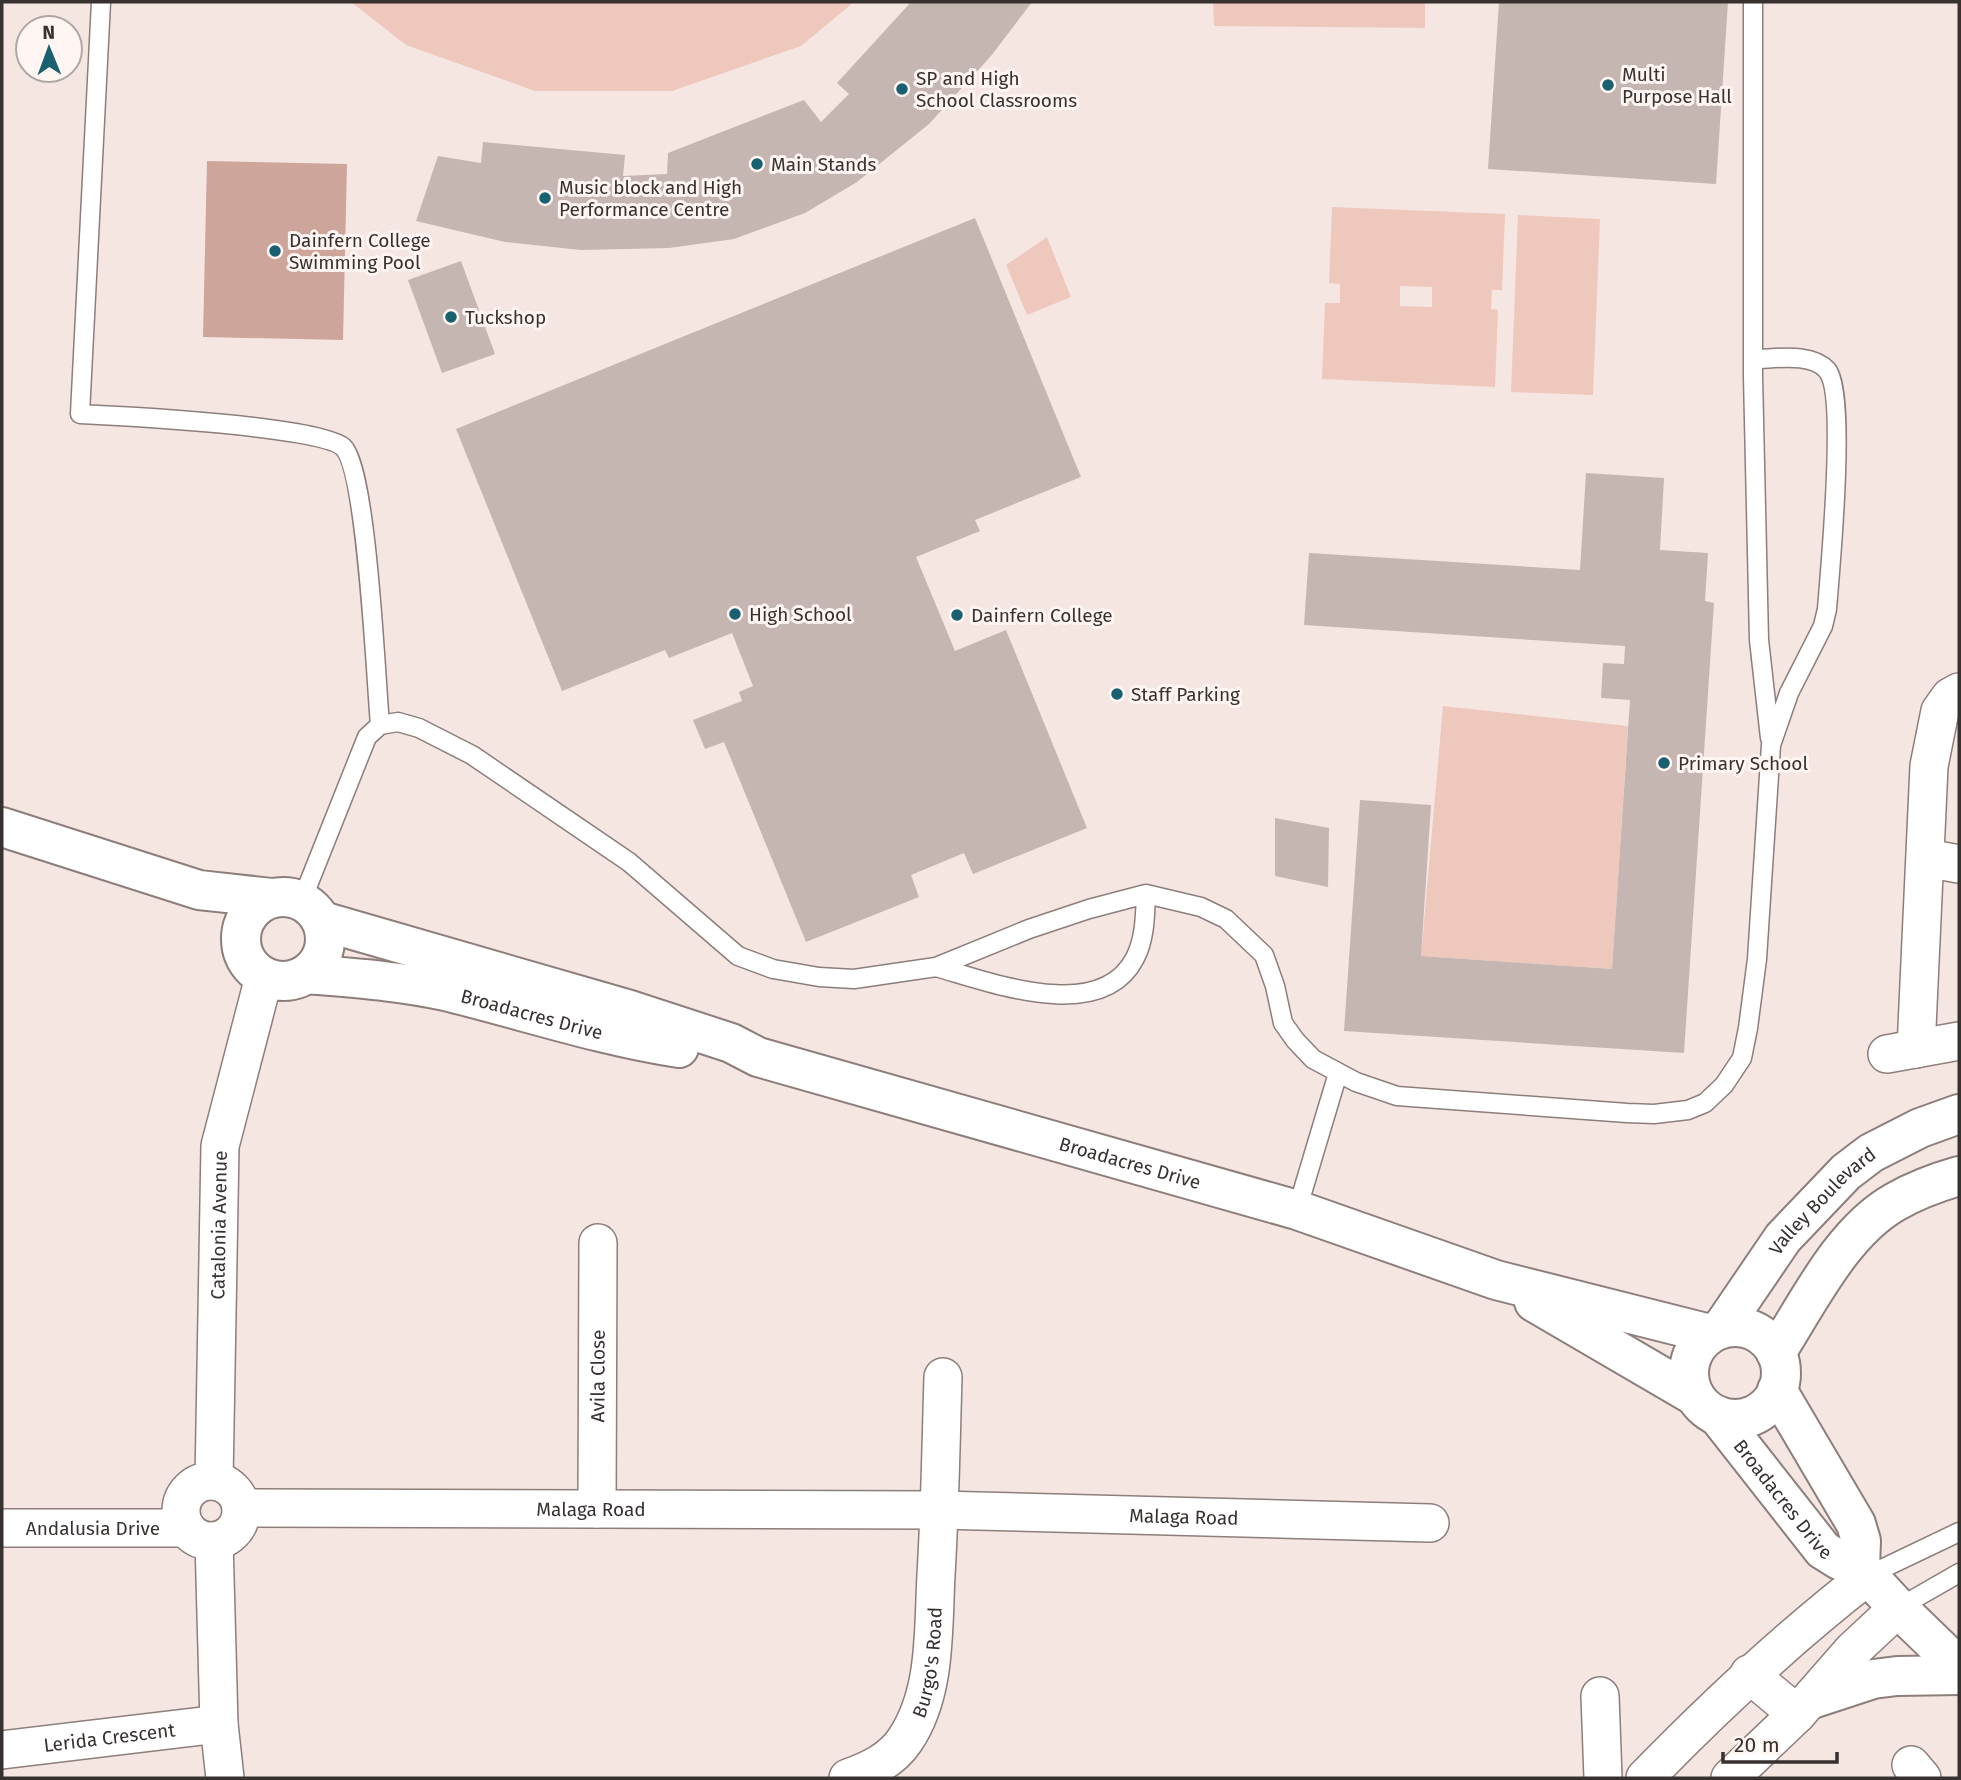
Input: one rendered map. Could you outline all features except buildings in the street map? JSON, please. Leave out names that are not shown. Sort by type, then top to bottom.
[{"type":"street","points":[[1959,692],[1950,697],[1940,711],[1929,766],[1943,861],[1902,1051],[1959,1041]]},
{"type":"street","name":"Broadacres Drive","points":[[2,827],[199,890],[298,906],[731,1043],[758,1057],[1297,1210],[1496,1280],[1715,1331],[1734,1327],[1759,1334],[1769,1342],[1776,1353]]},
{"type":"street","points":[[199,890],[240,942]]},
{"type":"street","points":[[264,977],[252,968],[244,957],[240,942],[242,927],[248,914],[258,904],[298,906],[325,936],[324,950],[318,964],[307,974]]},
{"type":"street","name":"Broadacres Drive","points":[[264,977],[279,981],[294,980],[307,974],[412,985],[675,1048],[728,1056],[758,1057]]},
{"type":"street","name":"Catalonia Avenue","points":[[214,1481],[220,1146],[264,977]]},
{"type":"street","name":"Valley Boulevard","points":[[1715,1331],[1783,1238],[1846,1172],[1871,1153],[1920,1128],[1959,1114]]},
{"type":"street","points":[[1777,1390],[1780,1365],[1776,1353],[1830,1267],[1861,1229],[1893,1202],[1959,1175]]},
{"type":"street","points":[[1807,1213],[1849,1244]]},
{"type":"street","name":"Avila Close","points":[[597,1509],[598,1242]]},
{"type":"street","name":"Broadacres Drive","points":[[1496,1280],[1731,1419],[1759,1412],[1770,1402],[1777,1390],[1856,1524],[1865,1571]]},
{"type":"street","points":[[1706,1405],[1689,1382],[1692,1355],[1699,1343],[1715,1331]]},
{"type":"street","points":[[939,1510],[943,1377]]},
{"type":"street","name":"Broadacres Drive","points":[[1706,1405],[1823,1550],[1865,1571],[1898,1608],[1959,1667]]},
{"type":"street","points":[[214,1481],[227,1485],[236,1495],[241,1508],[240,1520],[235,1530],[226,1538],[200,1535],[181,1516],[183,1502],[189,1490],[201,1483],[214,1481]]},
{"type":"street","name":"Malaga Road","points":[[241,1508],[939,1510],[1430,1523]]},
{"type":"street","name":"Burgo's Road","points":[[848,1778],[884,1761],[897,1751],[906,1739],[925,1697],[931,1660],[939,1510]]},
{"type":"street","name":"Andalusia Drive","points":[[2,1528],[200,1535]]},
{"type":"street","points":[[200,1535],[225,1778]]},
{"type":"street","points":[[1645,1778],[1749,1674],[1865,1571]]},
{"type":"street","points":[[1730,1778],[1805,1706],[1853,1650],[1898,1608]]},
{"type":"street","points":[[1749,1674],[1805,1706]]},
{"type":"street","points":[[1805,1706],[1873,1679],[1959,1675]]},
{"type":"street","points":[[1600,1696],[1603,1778]]},
{"type":"street","name":"Lerida Crescent","points":[[2,1750],[219,1724]]},
{"type":"lane","points":[[101,2],[80,414],[261,429],[322,438],[342,446],[353,464],[362,507],[380,725]]},
{"type":"lane","points":[[298,906],[367,737],[380,725],[398,722],[419,727],[472,755],[629,862],[738,956],[773,970],[854,979],[936,967],[1029,929],[1146,894],[1201,907],[1226,919],[1264,955],[1275,986],[1283,1023],[1294,1040],[1313,1059],[1356,1082],[1396,1096],[1654,1114],[1688,1111],[1705,1103],[1724,1085],[1742,1058],[1748,1028],[1757,958],[1771,745],[1759,640],[1754,359],[1753,2]]},
{"type":"lane","points":[[1754,359],[1793,358],[1814,362],[1827,369],[1835,386],[1837,462],[1827,609],[1823,626],[1788,693],[1771,745]]},
{"type":"lane","points":[[936,967],[1029,991],[1065,995],[1097,992],[1122,976],[1135,958],[1144,931],[1146,894]]},
{"type":"lane","points":[[1297,1210],[1338,1073]]},
{"type":"lane","points":[[1865,1571],[1959,1532]]},
{"type":"lane","points":[[1898,1608],[1959,1573]]},
{"type":"shaded area","points":[[351,2],[854,2],[801,46],[672,91],[535,91],[406,45]]},
{"type":"shaded area","points":[[1213,2],[1425,2],[1425,28],[1214,26]]},
{"type":"shaded area","name":"Dainfern College Swimming Pool","points":[[207,161],[347,164],[343,340],[203,337]]},
{"type":"shaded area","points":[[1332,207],[1505,214],[1502,290],[1492,290],[1491,309],[1498,310],[1495,387],[1322,379],[1325,303],[1340,303],[1340,284],[1329,283]],"holes":[[[1400,286],[1432,287],[1432,307],[1400,306]]]},
{"type":"shaded area","points":[[1518,215],[1600,219],[1593,395],[1511,392]]},
{"type":"shaded area","points":[[1047,237],[1071,297],[1027,315],[1006,265]]},
{"type":"shaded area","points":[[1443,706],[1628,726],[1612,969],[1421,956]]},
{"type":"place","name":"Multi Purpose Hall","points":[[1608,85]]},
{"type":"place","name":"SP and High School Classrooms","points":[[902,89]]},
{"type":"place","name":"Main Stands","points":[[757,164]]},
{"type":"place","name":"Music block and High Performance Centre","points":[[545,198]]},
{"type":"place","name":"Dainfern College Swimming Pool","points":[[275,251]]},
{"type":"place","name":"Tuckshop","points":[[451,317]]},
{"type":"place","name":"High School","points":[[735,614]]},
{"type":"place","name":"Dainfern College","points":[[957,615]]},
{"type":"place","name":"Staff Parking","points":[[1117,694]]},
{"type":"place","name":"Primary School","points":[[1664,763]]}]
